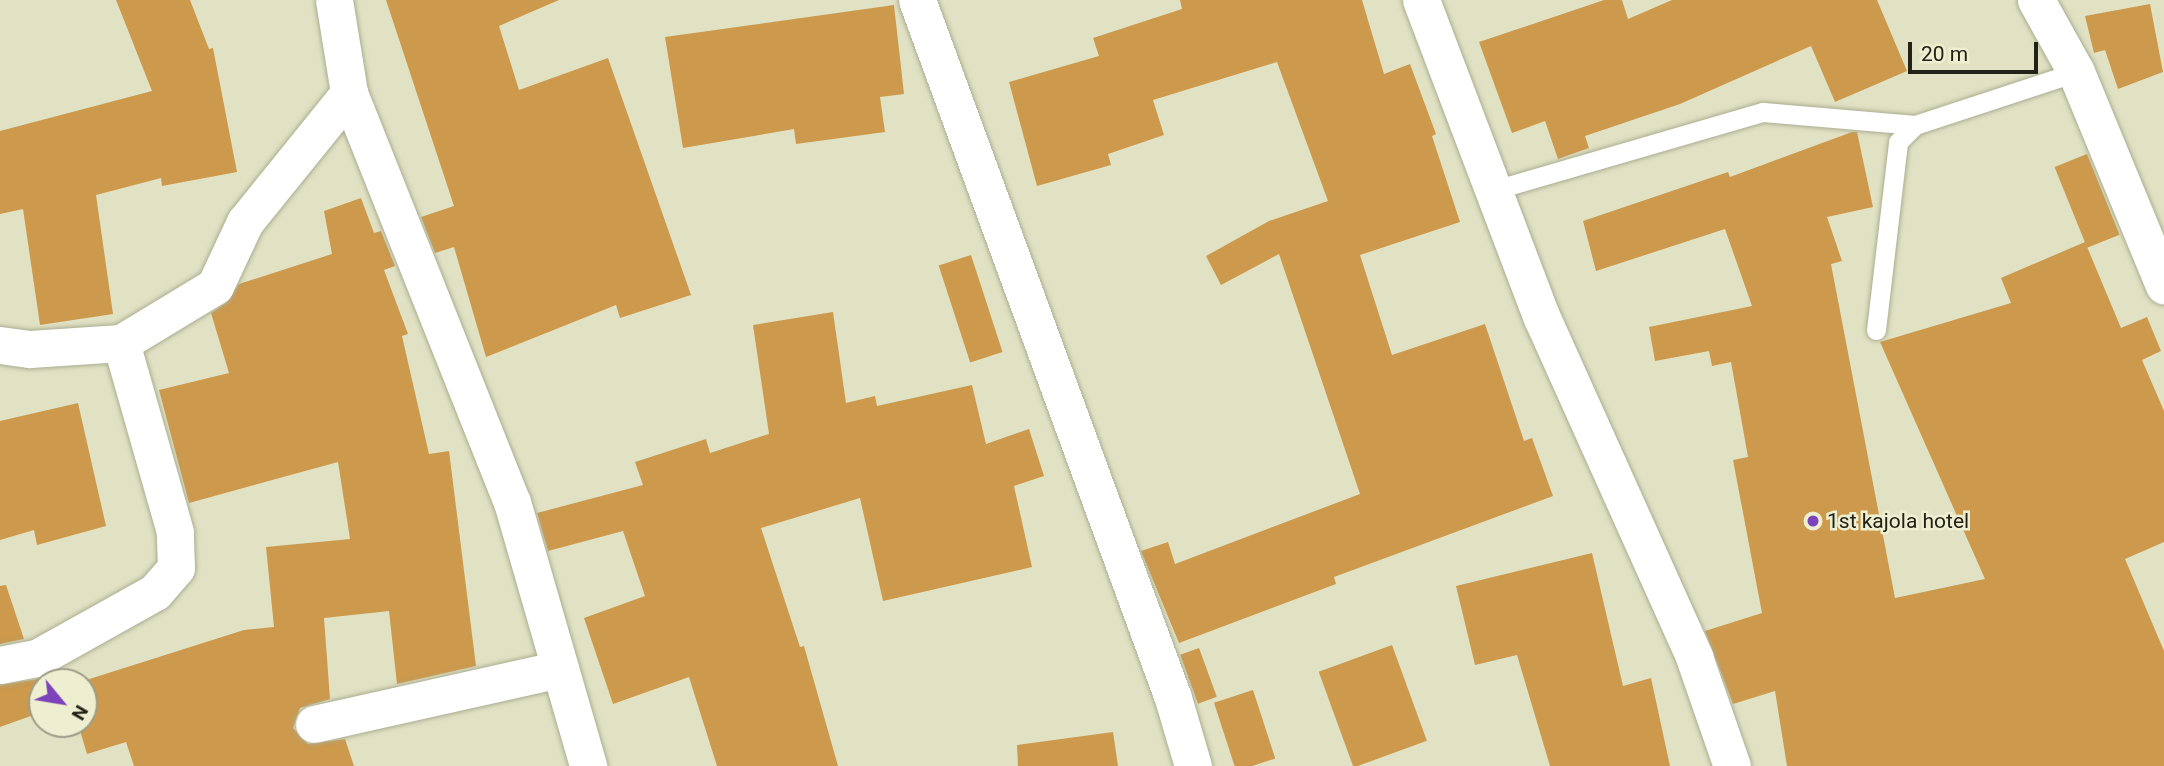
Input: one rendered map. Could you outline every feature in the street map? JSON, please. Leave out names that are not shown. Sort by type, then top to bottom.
[{"type":"street","points":[[334,0],[349,93],[512,502],[588,766]]},
{"type":"street","points":[[917,0],[1172,698],[1193,766]]},
{"type":"street","points":[[1421,0],[1542,318],[1694,657],[1732,766]]},
{"type":"street","points":[[2036,0],[2076,72],[2164,286]]},
{"type":"street","points":[[0,345],[30,349],[121,343],[215,286],[245,222],[349,93]]},
{"type":"street","points":[[0,665],[37,658],[155,592],[176,568],[175,532],[121,343]]},
{"type":"street","points":[[314,724],[560,669]]},
{"type":"lane","points":[[1494,190],[1763,112],[1915,125],[2076,72]]},
{"type":"lane","points":[[1876,330],[1898,142],[1915,125]]},
{"type":"building","points":[[116,0],[190,0],[209,49],[213,48],[237,172],[162,186],[161,178],[96,195],[113,314],[40,325],[23,209],[0,214],[0,131],[152,91]]},
{"type":"building","points":[[386,0],[559,0],[499,26],[519,90],[608,58],[691,295],[620,318],[616,305],[486,357],[454,247],[435,253],[421,217],[454,206]]},
{"type":"building","points":[[1180,0],[1362,0],[1384,74],[1410,64],[1436,134],[1432,136],[1460,222],[1360,255],[1392,355],[1485,324],[1524,441],[1532,438],[1553,496],[1334,577],[1336,584],[1179,643],[1141,551],[1168,542],[1175,564],[1360,494],[1279,254],[1221,285],[1206,256],[1269,221],[1328,201],[1277,62],[1153,100],[1164,135],[1108,154],[1111,165],[1037,186],[1009,82],[1099,56],[1093,38],[1182,9]]},
{"type":"building","points":[[1604,0],[1622,0],[1628,19],[1672,0],[1877,0],[1907,71],[1835,102],[1811,46],[1680,104],[1585,136],[1589,148],[1558,159],[1545,121],[1512,133],[1479,42]]},
{"type":"building","points":[[2150,4],[2163,72],[2118,89],[2105,50],[2094,53],[2085,16]]},
{"type":"building","points":[[894,5],[904,94],[880,97],[885,132],[796,144],[794,129],[683,148],[665,37]]},
{"type":"building","points":[[1857,132],[1873,207],[1827,217],[1842,261],[1831,264],[1895,598],[1985,579],[1880,342],[2011,303],[2001,278],[2085,242],[2121,328],[2147,317],[2161,351],[2142,360],[2164,411],[2164,542],[2125,559],[2164,651],[2164,766],[1787,766],[1775,691],[1733,704],[1705,631],[1762,613],[1733,460],[1748,457],[1731,362],[1712,366],[1709,351],[1655,361],[1649,327],[1752,306],[1725,229],[1596,271],[1583,221],[1728,172],[1730,177]]},
{"type":"building","points":[[2087,154],[2120,235],[2087,248],[2055,167]]},
{"type":"building","points":[[361,198],[374,233],[381,231],[395,266],[384,270],[408,334],[402,336],[429,454],[449,451],[476,666],[397,684],[389,611],[324,618],[330,699],[300,708],[293,728],[308,744],[345,739],[354,766],[134,766],[126,742],[87,754],[82,738],[98,738],[98,676],[244,630],[274,627],[266,547],[350,539],[338,462],[189,503],[159,390],[229,373],[211,313],[226,303],[239,284],[332,254],[324,211]]},
{"type":"building","points":[[971,255],[1003,352],[970,363],[939,266]]},
{"type":"building","points":[[833,312],[846,403],[875,396],[877,406],[972,385],[986,444],[1029,429],[1044,476],[1014,486],[1032,567],[883,601],[860,498],[761,528],[800,647],[804,646],[838,766],[717,766],[689,677],[613,704],[584,618],[645,596],[623,531],[548,551],[537,513],[643,485],[635,462],[706,439],[710,453],[769,434],[753,325]]},
{"type":"building","points":[[78,403],[106,526],[37,545],[34,530],[0,540],[0,421]]},
{"type":"building","points":[[1592,553],[1623,686],[1651,678],[1670,766],[1550,766],[1517,655],[1475,665],[1456,586]]},
{"type":"building","points":[[6,585],[24,639],[0,644],[0,586]]},
{"type":"building","points":[[1392,645],[1427,741],[1353,766],[1319,672]]},
{"type":"building","points":[[1199,648],[1217,697],[1198,704],[1180,655]]},
{"type":"building","points":[[28,681],[28,717],[0,727],[0,685]]},
{"type":"building","points":[[1253,690],[1275,758],[1252,766],[1235,766],[1214,703]]},
{"type":"building","points":[[1113,732],[1118,766],[1018,766],[1017,745]]},
{"type":"place","name":"1st kajola hotel","points":[[1813,521]]}]
